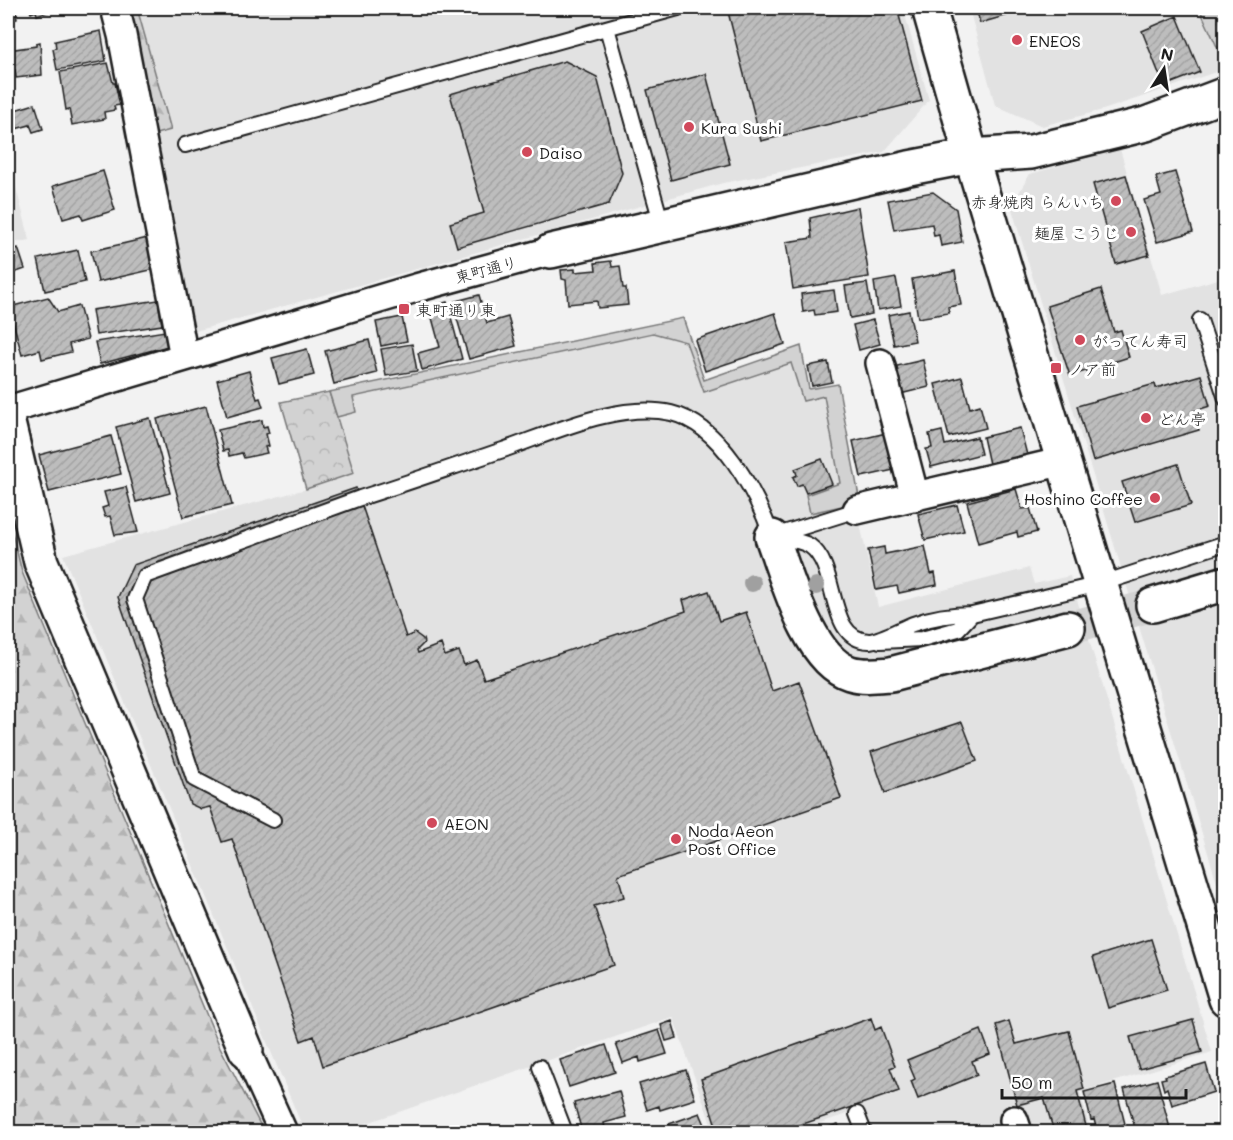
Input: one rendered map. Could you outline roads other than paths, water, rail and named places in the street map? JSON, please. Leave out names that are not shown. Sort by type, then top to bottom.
[{"type":"street","points":[[116,8],[184,357]]},
{"type":"street","points":[[930,8],[971,156],[1226,999]]},
{"type":"street","name":"東町通り","points":[[8,410],[416,288],[551,251],[909,168],[971,156],[1031,152],[1146,124],[1226,94]]},
{"type":"street","points":[[880,363],[915,497]]},
{"type":"street","points":[[8,423],[41,562],[246,1050],[283,1132]]},
{"type":"street","points":[[857,510],[1064,461]]},
{"type":"street","points":[[772,537],[803,619],[821,652],[849,673],[891,674],[1068,628]]},
{"type":"street","points":[[1153,605],[1226,583]]},
{"type":"lane","points":[[185,145],[678,8]]},
{"type":"lane","points":[[607,28],[662,225]]},
{"type":"lane","points":[[1200,320],[1226,399]]},
{"type":"lane","points":[[273,820],[194,779],[135,599],[145,576],[360,498],[395,488],[564,428],[622,412],[672,413],[694,422],[709,434],[741,473],[772,537]]},
{"type":"lane","points":[[772,537],[857,510]]},
{"type":"lane","points":[[772,537],[808,544],[820,555],[826,566],[841,624],[852,636],[871,641],[915,623],[954,614],[972,614],[1101,584],[1226,543]]},
{"type":"lane","points":[[540,1067],[565,1132]]},
{"type":"lane","points":[[857,1114],[864,1132]]},
{"type":"tunnel","points":[[1068,628],[1153,605]]},
{"type":"place","name":"ENEOS","points":[[1017,40]]},
{"type":"place","name":"Kura Sushi","points":[[689,127]]},
{"type":"place","name":"Daiso","points":[[527,152]]},
{"type":"place","name":"赤身焼肉 らんいち","points":[[1116,201]]},
{"type":"place","name":"麺屋 こうじ","points":[[1131,232]]},
{"type":"place","name":"東町通り東","points":[[404,309]]},
{"type":"place","name":"がってん寿司","points":[[1080,340]]},
{"type":"place","name":"ノア前","points":[[1056,368]]},
{"type":"place","name":"どん亭","points":[[1146,418]]},
{"type":"place","name":"Hoshino Coffee","points":[[1155,498]]},
{"type":"place","name":"AEON","points":[[432,823]]},
{"type":"place","name":"Noda Aeon Post Office","points":[[676,839]]}]
